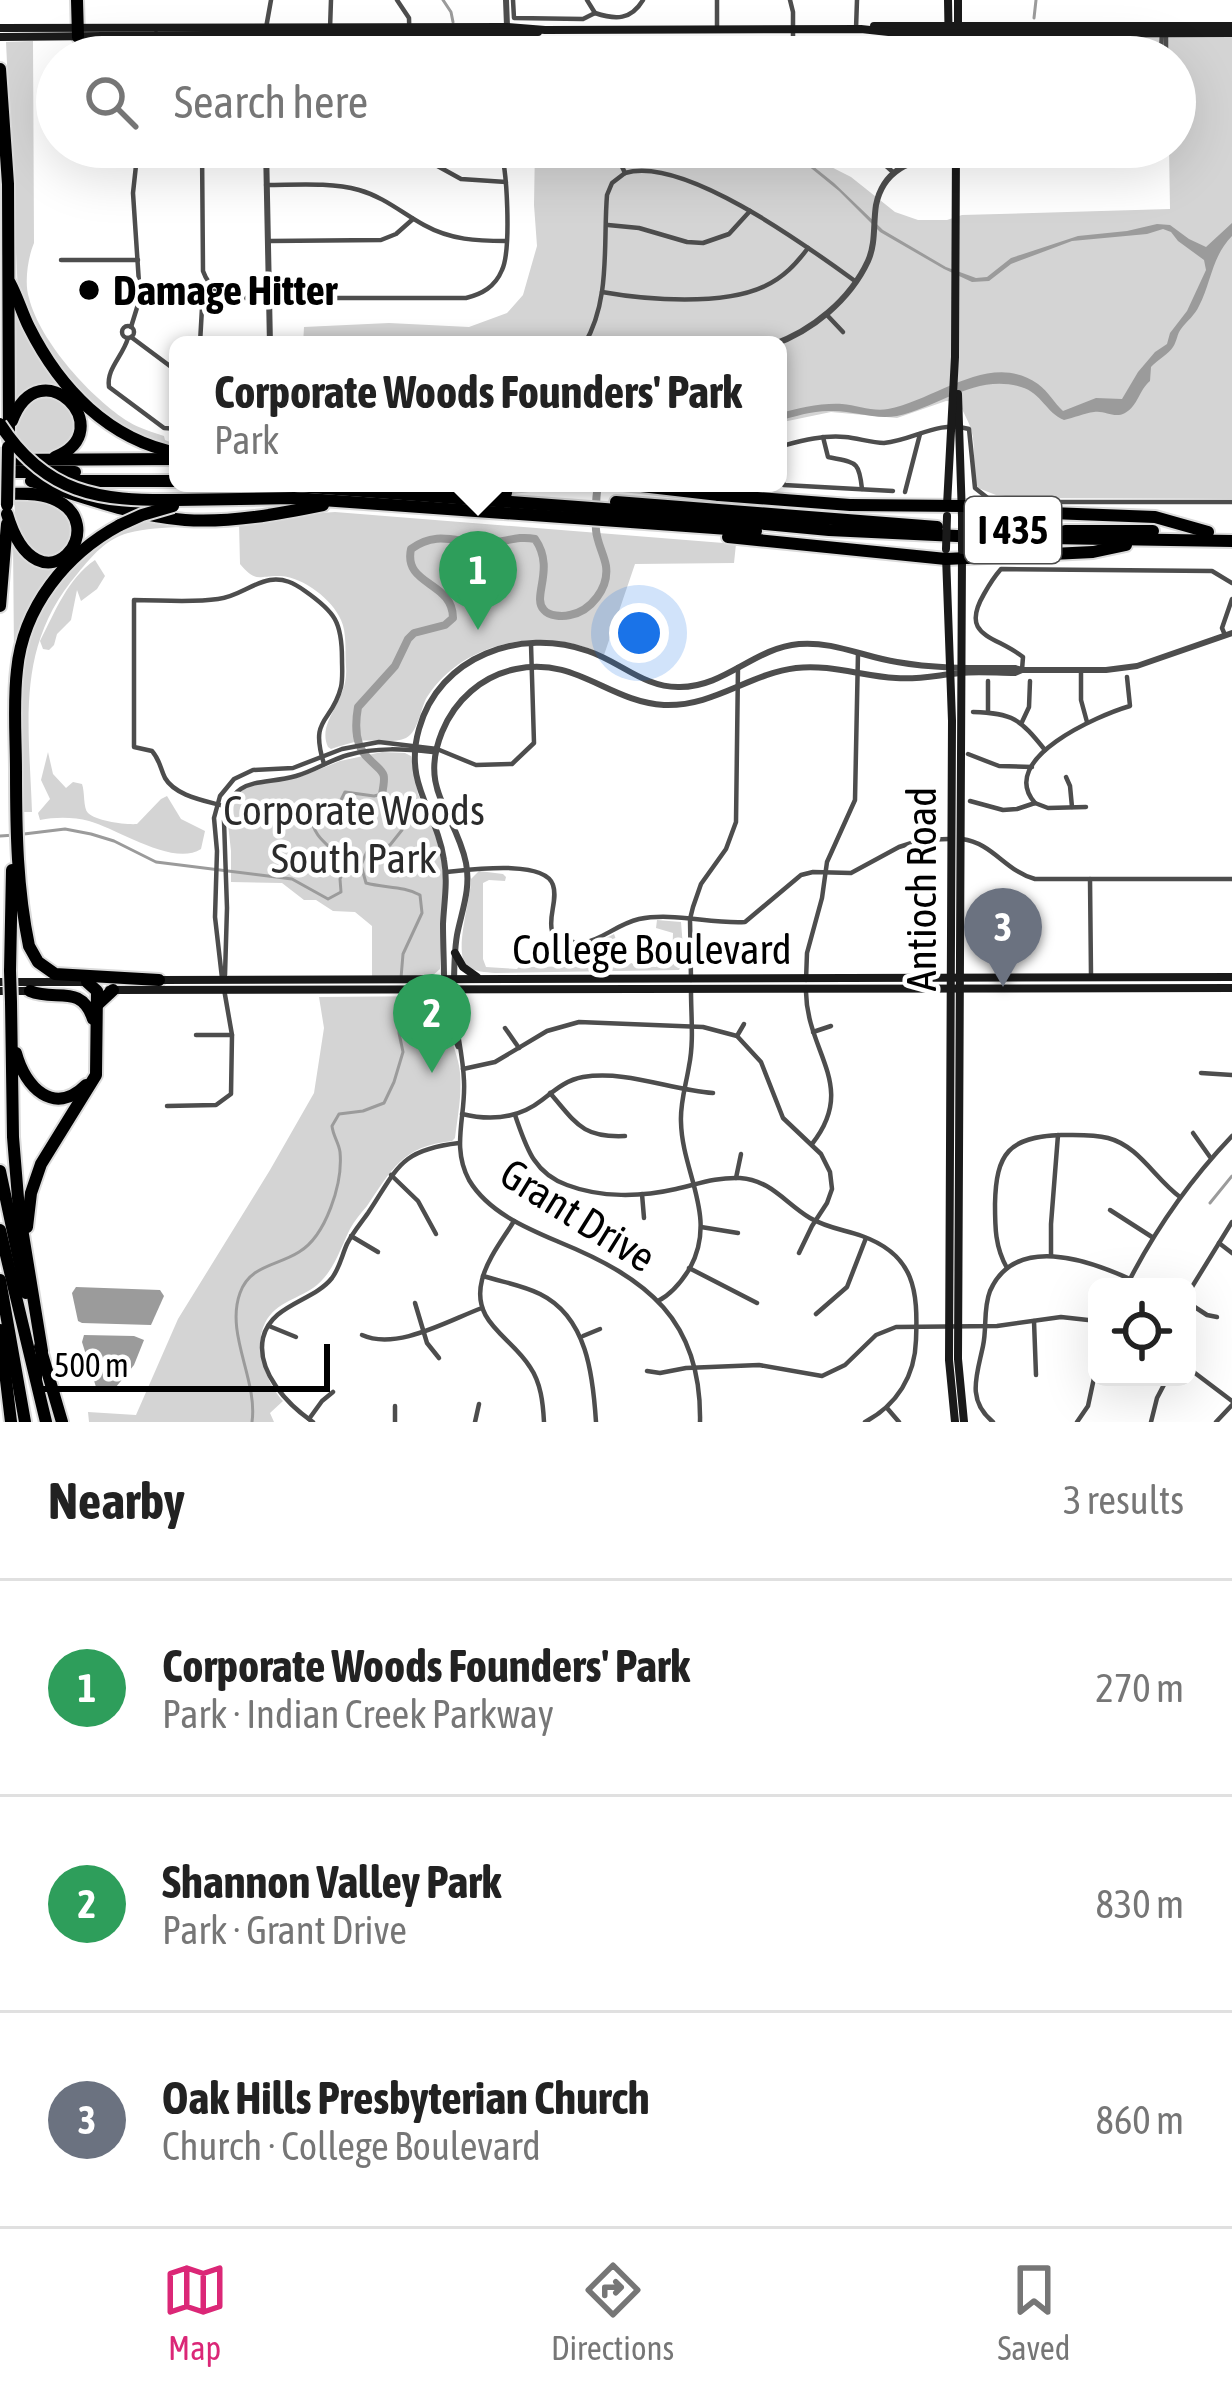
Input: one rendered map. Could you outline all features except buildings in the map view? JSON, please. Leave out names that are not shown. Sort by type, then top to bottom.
[{"type":"highway","points":[[74,0],[75,32]]},
{"type":"highway","points":[[0,69],[8,184],[8,447],[0,606]]},
{"type":"highway","points":[[8,280],[47,359],[75,395],[122,433],[169,453]]},
{"type":"highway","points":[[5,425],[18,406],[37,392],[56,392],[74,404],[80,423],[76,441],[64,454],[42,461]]},
{"type":"highway","points":[[5,425],[11,441],[34,464],[67,485],[117,500],[174,503]]},
{"type":"highway","points":[[0,460],[169,456]]},
{"type":"highway","points":[[0,476],[188,520],[227,519],[341,501]]},
{"type":"highway","points":[[0,476],[169,476]]},
{"type":"highway","points":[[31,481],[169,476]]},
{"type":"highway","name":"I 435","points":[[371,492],[829,530],[1022,538],[1232,537]]},
{"type":"highway","name":"I 435","points":[[483,492],[562,507]]},
{"type":"highway","points":[[732,492],[789,502],[818,518]]},
{"type":"highway","points":[[740,492],[850,505],[1155,517],[1208,532]]},
{"type":"highway","points":[[38,495],[63,505],[78,526],[75,544],[61,559],[34,560],[13,535],[5,505],[38,495]]},
{"type":"highway","points":[[159,980],[62,976],[43,968],[29,946],[16,846],[16,675],[24,636],[58,574],[88,545],[120,525],[194,499],[277,497],[562,507]]},
{"type":"highway","points":[[618,512],[646,525],[742,539],[946,554],[1093,552],[1150,539]]},
{"type":"highway","name":"I 435","points":[[618,512],[973,529],[1208,532],[1232,537]]},
{"type":"highway","points":[[646,525],[829,530]]},
{"type":"highway","points":[[16,846],[5,989],[13,1136],[41,1351]]},
{"type":"highway","points":[[5,989],[17,1060],[35,1089],[47,1096],[70,1097],[83,1089],[93,1070],[90,1008],[74,996],[30,991]]},
{"type":"highway","points":[[26,1252],[27,1217],[37,1174],[96,1075],[94,992],[113,990]]},
{"type":"highway","points":[[0,1171],[19,1270],[62,1422]]},
{"type":"highway","points":[[0,1230],[46,1422]]},
{"type":"highway","points":[[0,1280],[18,1418]]},
{"type":"highway","points":[[0,1330],[18,1418]]},
{"type":"main road","points":[[948,0],[953,36]]},
{"type":"main road","points":[[953,30],[958,0]]},
{"type":"main road","points":[[0,33],[545,30],[583,24],[622,30],[1232,29]]},
{"type":"main road","name":"Antioch Road","points":[[956,983],[961,860],[951,817],[946,554],[954,511],[957,168]]},
{"type":"main road","name":"Antioch Road","points":[[955,427],[954,511],[962,554],[954,1327],[960,1422]]},
{"type":"main road","points":[[455,953],[466,970],[484,980]]},
{"type":"main road","name":"College Boulevard","points":[[1090,983],[1232,977]]},
{"type":"main road","name":"College Boulevard","points":[[5,989],[94,992],[159,980],[224,986]]},
{"type":"main road","name":"College Boulevard","points":[[449,985],[484,980],[691,984]]},
{"type":"main road","name":"College Boulevard","points":[[113,990],[956,983],[1232,988]]},
{"type":"main road","name":"College Boulevard","points":[[5,989],[94,992]]},
{"type":"street","points":[[266,36],[271,0]]},
{"type":"street","points":[[330,31],[331,0]]},
{"type":"street","points":[[398,0],[406,12],[409,36]]},
{"type":"street","points":[[510,0],[514,18],[583,24],[596,13]]},
{"type":"street","points":[[507,30],[510,0]]},
{"type":"street","points":[[587,0],[596,13],[622,18],[643,0]]},
{"type":"street","points":[[717,0],[717,29]]},
{"type":"street","points":[[790,0],[792,36]]},
{"type":"street","points":[[856,0],[858,29]]},
{"type":"street","points":[[622,18],[622,30]]},
{"type":"street","points":[[1164,30],[1164,36]]},
{"type":"street","points":[[136,168],[140,298],[131,327],[134,332],[110,371],[109,387],[169,428]]},
{"type":"street","points":[[202,168],[206,278],[231,297],[269,298],[478,295],[504,267],[505,168]]},
{"type":"street","points":[[266,168],[270,336]]},
{"type":"street","points":[[441,168],[461,179],[506,182]]},
{"type":"street","points":[[623,168],[625,173]]},
{"type":"street","points":[[889,168],[894,172]]},
{"type":"street","points":[[787,338],[826,314],[855,281],[869,258],[880,193],[900,168]]},
{"type":"street","points":[[589,336],[602,292],[609,188],[625,173],[640,170],[682,180],[750,211],[855,281]]},
{"type":"street","points":[[266,185],[349,188],[383,200],[436,231],[459,238],[506,241]]},
{"type":"street","points":[[606,225],[703,243],[729,234],[750,211]]},
{"type":"street","points":[[268,241],[381,240],[413,219]]},
{"type":"street","points":[[602,292],[674,299],[745,293],[783,275],[808,248]]},
{"type":"street","points":[[61,260],[138,260]]},
{"type":"street","points":[[200,336],[202,308],[213,287]]},
{"type":"street","points":[[826,314],[842,332]]},
{"type":"street","points":[[129,338],[169,366]]},
{"type":"street","points":[[787,444],[846,436],[879,443],[906,439],[937,426],[955,427],[969,430],[974,488],[989,499],[1232,502]]},
{"type":"street","points":[[905,492],[921,432]]},
{"type":"street","points":[[823,437],[828,457],[860,467],[862,489]]},
{"type":"street","points":[[787,484],[893,491]]},
{"type":"street","points":[[1022,670],[1023,657],[981,632],[975,622],[974,610],[1001,569],[1214,572],[1232,583]]},
{"type":"street","points":[[227,807],[177,790],[152,751],[134,747],[134,600],[220,599],[263,582],[282,580],[298,585],[327,607],[342,634],[342,683],[320,730],[323,761]]},
{"type":"street","points":[[449,985],[466,900],[467,870],[460,841],[439,799],[435,778],[439,751],[448,720],[465,696],[495,676],[532,667],[570,671],[627,698],[663,705],[700,702],[764,675],[794,668],[917,679],[961,670],[1119,669],[1228,634],[1222,628],[1232,599]]},
{"type":"street","points":[[449,985],[446,872],[440,842],[418,789],[415,748],[430,701],[453,674],[488,652],[531,643],[563,644],[613,662],[640,679],[684,688],[706,684],[758,655],[790,645],[824,644],[949,671]]},
{"type":"street","points":[[246,785],[295,776],[338,755],[380,746],[439,751],[482,766],[509,765],[534,743],[531,643]]},
{"type":"street","points":[[812,1145],[830,1117],[832,1092],[807,1010],[806,953],[829,855],[855,800],[857,653]]},
{"type":"street","points":[[658,1301],[689,1268],[701,1227],[681,1108],[691,1026],[690,919],[701,884],[726,849],[736,822],[738,668]]},
{"type":"street","points":[[1081,670],[1087,722]]},
{"type":"street","points":[[1087,807],[1048,808],[1035,803],[1026,789],[1032,766],[1045,750],[1087,722],[1130,706],[1126,677]]},
{"type":"street","points":[[988,681],[988,712]]},
{"type":"street","points":[[1022,723],[1030,707],[1030,681]]},
{"type":"street","points":[[973,712],[1006,714],[1022,723],[1045,750]]},
{"type":"street","points":[[968,754],[999,766],[1032,766]]},
{"type":"street","points":[[167,1106],[215,1105],[231,1094],[232,1035],[215,917],[216,804],[230,782],[253,770],[323,761]]},
{"type":"street","points":[[224,986],[224,821],[227,807],[253,770]]},
{"type":"street","points":[[1066,777],[1072,807]]},
{"type":"street","points":[[970,801],[1003,810],[1035,803]]},
{"type":"street","points":[[446,872],[528,868],[548,875],[554,887],[550,925],[555,935],[569,942],[595,941],[638,920],[745,922],[801,875],[851,873],[911,843],[956,839],[985,845],[1026,877],[1232,879]]},
{"type":"street","points":[[1090,879],[1090,983]]},
{"type":"street","name":"Grant Drive","points":[[449,985],[463,1069],[459,1143],[465,1171],[476,1190],[514,1221],[608,1264],[658,1301],[685,1337],[696,1368],[700,1422]]},
{"type":"street","points":[[463,1069],[496,1062],[556,1027],[579,1022],[691,1026],[737,1036],[761,1062],[784,1118],[826,1161],[832,1180],[827,1203],[799,1253]]},
{"type":"street","points":[[737,1036],[744,1024]]},
{"type":"street","points":[[813,1032],[831,1026]]},
{"type":"street","points":[[505,1028],[520,1049]]},
{"type":"street","points":[[196,1035],[232,1035]]},
{"type":"street","points":[[1201,1073],[1232,1075]]},
{"type":"street","points":[[462,1114],[494,1118],[515,1114],[569,1081],[593,1076],[713,1093]]},
{"type":"street","points":[[550,1093],[585,1131],[625,1136]]},
{"type":"street","points":[[515,1114],[530,1156],[546,1175],[580,1190],[642,1194],[736,1178],[767,1185],[815,1221],[888,1250],[908,1270],[915,1288],[915,1352],[899,1394],[866,1422]]},
{"type":"street","points":[[1193,1132],[1212,1157]]},
{"type":"street","points":[[1051,1257],[1058,1136]]},
{"type":"street","points":[[1131,1278],[1180,1197],[1232,1136]]},
{"type":"street","points":[[1007,1268],[996,1242],[997,1173],[1010,1149],[1025,1140],[1100,1137],[1125,1146],[1180,1197]]},
{"type":"street","points":[[1125,1146],[1131,1137]]},
{"type":"street","points":[[1001,1142],[1010,1149]]},
{"type":"street","points":[[333,1392],[311,1420],[283,1396],[263,1349],[268,1326],[279,1313],[329,1281],[351,1236],[400,1165],[415,1154],[459,1143]]},
{"type":"street","points":[[736,1178],[742,1154]]},
{"type":"street","points":[[391,1175],[418,1201],[436,1234]]},
{"type":"street","points":[[642,1194],[644,1217]]},
{"type":"street","points":[[1110,1210],[1152,1238]]},
{"type":"street","points":[[514,1221],[483,1276],[482,1308],[494,1331],[534,1372],[544,1422]]},
{"type":"street","points":[[1196,1284],[1232,1222]]},
{"type":"street","points":[[701,1227],[738,1233]]},
{"type":"street","points":[[351,1236],[378,1252]]},
{"type":"street","points":[[817,1314],[847,1287],[866,1238]]},
{"type":"street","points":[[1219,1244],[1232,1252]]},
{"type":"street","points":[[993,1422],[979,1406],[974,1387],[989,1294],[1007,1268],[1028,1258],[1051,1257],[1080,1261],[1127,1278]]},
{"type":"street","points":[[689,1268],[757,1303]]},
{"type":"street","points":[[483,1276],[531,1290],[566,1313],[581,1336],[596,1422]]},
{"type":"street","points":[[415,1303],[422,1331],[439,1358]]},
{"type":"street","points":[[1196,1306],[1217,1317]]},
{"type":"street","points":[[362,1335],[384,1341],[482,1308]]},
{"type":"street","points":[[647,1371],[759,1365],[826,1375],[845,1365],[876,1334],[891,1328],[985,1327],[1061,1317],[1088,1321]]},
{"type":"street","points":[[1034,1322],[1036,1376]]},
{"type":"street","points":[[268,1326],[296,1337]]},
{"type":"street","points":[[581,1336],[600,1329]]},
{"type":"street","points":[[1196,1374],[1232,1403],[1216,1422]]},
{"type":"street","points":[[1078,1422],[1092,1386]]},
{"type":"street","points":[[1151,1422],[1163,1386]]},
{"type":"street","points":[[475,1422],[478,1404]]},
{"type":"street","points":[[395,1406],[395,1422]]},
{"type":"street","points":[[886,1408],[899,1422]]},
{"type":"green space","points":[[1053,35],[1232,36],[1232,499],[996,495],[978,488],[973,436],[960,402],[946,401],[897,418],[831,412],[787,421],[787,336],[304,336],[304,327],[389,323],[469,327],[507,313],[523,295],[537,246],[535,168],[833,168],[895,212],[918,220],[1170,209],[1169,168],[1196,168],[1196,36]]},
{"type":"green space","points":[[33,41],[34,243],[27,285],[35,315],[56,351],[99,399],[129,422],[164,436],[169,447],[108,421],[51,366],[18,294],[6,42]]},
{"type":"green space","points":[[13,303],[33,350],[64,392],[49,389],[14,405]]},
{"type":"green space","points":[[47,394],[74,411],[75,437],[59,454],[14,456],[16,420],[23,405]]},
{"type":"green space","points":[[14,497],[44,500],[64,513],[75,532],[62,555],[40,559],[16,530]]},
{"type":"green space","points":[[335,512],[736,544],[734,563],[635,564],[604,655],[557,641],[532,640],[484,651],[443,677],[406,738],[359,741],[331,749],[326,728],[346,679],[345,643],[341,620],[324,597],[290,578],[250,574],[240,564],[239,523],[128,533],[100,549],[78,573],[44,629],[30,686],[32,812],[20,812],[20,673],[31,628],[53,587],[93,546],[145,517]]},
{"type":"green space","points":[[13,542],[21,552],[67,559],[14,653]]},
{"type":"green space","points":[[95,560],[105,576],[81,601],[77,590],[71,620],[57,634],[54,645],[43,649],[40,641],[63,596]]},
{"type":"green space","points":[[48,752],[53,774],[66,788],[73,782],[82,784],[85,807],[92,816],[137,824],[167,796],[181,819],[205,831],[201,849],[176,853],[89,821],[40,820],[38,813],[50,799],[41,780]]},
{"type":"green space","name":"Corporate Woods South Park","points":[[382,752],[411,756],[418,794],[441,856],[440,969],[432,976],[372,976],[372,926],[355,912],[333,911],[316,900],[304,900],[282,883],[231,882],[227,815],[234,798],[245,788]]},
{"type":"green space","points":[[479,871],[506,877],[505,881],[483,883],[486,967],[517,969],[522,963],[528,967],[587,966],[588,947],[614,934],[617,942],[597,947],[597,963],[656,967],[672,962],[673,933],[656,928],[657,920],[681,922],[684,960],[679,970],[495,973],[473,969],[463,959],[462,938],[471,879]]},
{"type":"green space","points":[[440,996],[460,1070],[455,1138],[422,1148],[400,1162],[354,1223],[323,1279],[282,1305],[265,1323],[261,1353],[271,1384],[283,1401],[270,1413],[274,1422],[89,1422],[88,1412],[136,1415],[178,1319],[314,1093],[324,1028],[319,997]]},
{"type":"shaded area","points":[[811,168],[834,183],[883,230],[946,267],[976,278],[987,277],[1011,258],[1078,236],[1170,225],[1206,247],[1232,223],[1232,236],[1216,261],[1197,309],[1171,350],[1151,367],[1150,381],[1125,413],[1094,412],[1064,420],[1028,390],[989,384],[897,416],[826,411],[787,419],[787,412],[818,405],[888,409],[963,380],[1001,372],[1038,384],[1063,411],[1096,398],[1122,399],[1138,372],[1167,344],[1206,270],[1204,260],[1163,229],[1072,241],[1011,264],[989,281],[972,282],[880,232]]},
{"type":"shaded area","points":[[76,1287],[160,1290],[164,1296],[151,1325],[82,1323],[72,1293]]},
{"type":"shaded area","points":[[84,1335],[144,1340],[134,1365],[116,1387],[96,1387]]},
{"type":"waterway","points":[[443,0],[453,22]]},
{"type":"waterway","points":[[1034,18],[1036,0]]},
{"type":"waterway","points":[[382,794],[382,773],[358,741],[358,707],[395,666],[414,633],[445,625],[453,618],[445,597],[414,570],[411,549],[440,539],[487,543],[535,539],[544,571],[541,604],[552,615],[578,613],[597,597],[605,582],[596,530],[597,492]]},
{"type":"waterway","points":[[24,834],[65,829],[91,834],[156,862],[292,879],[328,899],[341,892],[346,865],[320,838],[311,816],[335,812],[345,792],[382,794],[385,802],[406,810],[402,830],[390,845],[369,847],[361,865],[366,883],[420,895],[422,913],[403,954],[401,978]]},
{"type":"waterway","points":[[0,836],[15,835]]},
{"type":"waterway","points":[[252,1422],[251,1390],[236,1325],[240,1293],[257,1271],[309,1244],[325,1222],[340,1165],[332,1126],[339,1114],[384,1103],[403,1052],[401,994]]},
{"type":"waterway","points":[[1210,1203],[1232,1176]]},
{"type":"place","name":"Damage Hitter","points":[[89,290]]},
{"type":"place","name":"Corporate Woods Founders' Park","points":[[478,630]]},
{"type":"place","name":"Oak Hills Presbyterian Church","points":[[1003,987]]},
{"type":"place","name":"Shannon Valley Park","points":[[432,1073]]}]
